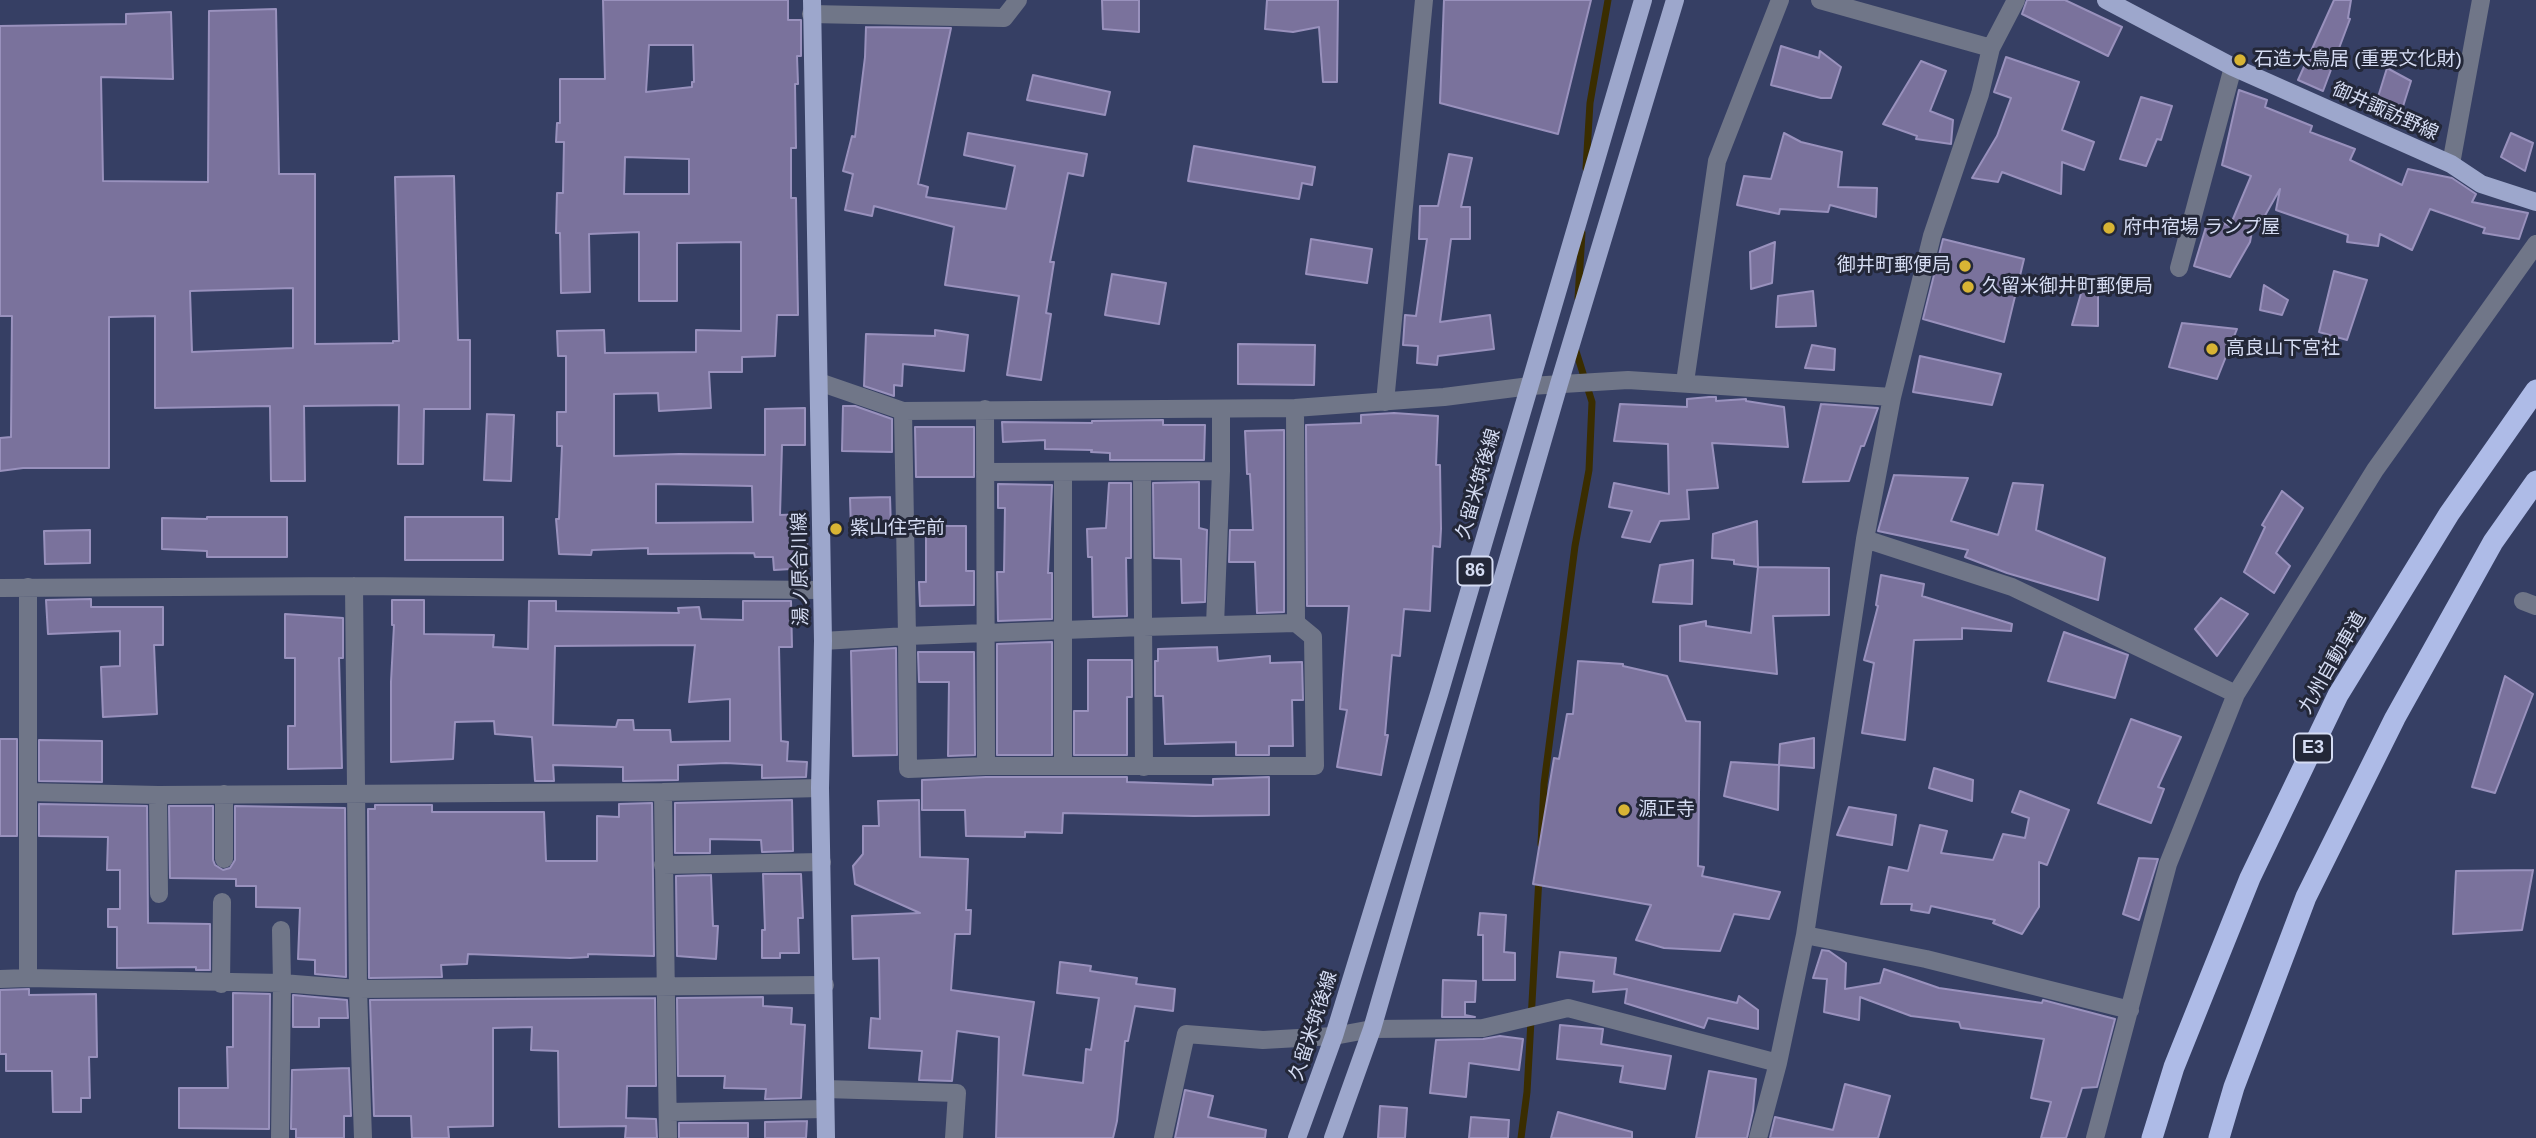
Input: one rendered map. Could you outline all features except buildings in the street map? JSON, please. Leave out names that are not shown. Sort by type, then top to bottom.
[{"type":"highway","name":"九州自動車道","points":[[2152,1138],[2174,1067],[2250,878],[2338,695],[2449,514],[2536,390]]},
{"type":"highway","points":[[2219,1138],[2234,1087],[2306,897],[2395,718],[2493,542],[2536,481]]},
{"type":"main road","name":"久留米筑後線","points":[[1297,1138],[1334,1037],[1643,0]]},
{"type":"main road","name":"86","points":[[1333,1138],[1372,1029],[1559,384],[1675,0]]},
{"type":"main road","name":"御井諏訪野線","points":[[2106,0],[2233,67],[2451,164],[2480,184],[2536,202]]},
{"type":"main road","name":"湯ノ原合川線","points":[[811,7],[823,641],[820,788],[826,1138]]},
{"type":"street","points":[[811,7],[1004,18],[1018,0]]},
{"type":"street","points":[[1385,402],[1424,0]]},
{"type":"street","points":[[1685,382],[1717,161],[1780,0]]},
{"type":"street","points":[[1820,0],[1992,48]]},
{"type":"street","points":[[1758,1138],[1778,1063],[1805,935],[1865,539],[1892,397],[1932,236],[1980,93],[1992,48],[2016,0]]},
{"type":"street","points":[[2451,164],[2481,0]]},
{"type":"street","points":[[2179,268],[2233,67]]},
{"type":"street","points":[[2095,1138],[2168,864],[2236,694],[2375,470],[2536,244]]},
{"type":"street","points":[[819,382],[903,411],[1295,408],[1444,397],[1530,386],[1628,380],[1892,397]]},
{"type":"street","points":[[1295,408],[1296,623]]},
{"type":"street","points":[[985,409],[986,766]]},
{"type":"street","points":[[1215,625],[1221,409]]},
{"type":"street","points":[[823,641],[907,636],[1143,626],[1296,623],[1313,637],[1315,766],[986,766],[908,769],[907,636],[903,411]]},
{"type":"street","points":[[985,472],[1221,471]]},
{"type":"street","points":[[1063,472],[1063,766]]},
{"type":"street","points":[[1142,472],[1144,767]]},
{"type":"street","points":[[1865,539],[2012,587],[2236,694]]},
{"type":"street","points":[[354,586],[358,989],[363,1138]]},
{"type":"street","points":[[0,588],[354,586],[822,590]]},
{"type":"street","points":[[27,587],[28,978]]},
{"type":"street","points":[[29,792],[158,795],[663,792],[820,788]]},
{"type":"street","points":[[663,792],[668,1138]]},
{"type":"street","points":[[224,794],[224,859]]},
{"type":"street","points":[[158,795],[159,894]]},
{"type":"street","points":[[663,865],[822,862]]},
{"type":"street","points":[[221,984],[222,902]]},
{"type":"street","points":[[280,1138],[281,930]]},
{"type":"street","points":[[1805,935],[1926,959],[2130,1010]]},
{"type":"street","points":[[0,979],[282,983],[358,989],[825,985]]},
{"type":"street","points":[[1163,1138],[1186,1034],[1263,1040],[1334,1037],[1372,1029],[1483,1028],[1568,1008],[1778,1063]]},
{"type":"street","points":[[825,1088],[957,1094],[954,1138]]},
{"type":"street","points":[[669,1112],[825,1110]]},
{"type":"waterway","points":[[1586,168],[1590,103],[1608,0]]},
{"type":"waterway","points":[[1578,298],[1582,233]]},
{"type":"waterway","points":[[1541,844],[1544,784],[1575,546],[1589,470],[1592,402],[1575,348]]},
{"type":"waterway","points":[[1521,1138],[1527,1092],[1539,877]]},
{"type":"place","name":"石造大鳥居 (重要文化財)","points":[[2240,60]]},
{"type":"place","name":"府中宿場 ランプ屋","points":[[2109,228]]},
{"type":"place","name":"御井町郵便局","points":[[1965,266]]},
{"type":"place","name":"久留米御井町郵便局","points":[[1968,287]]},
{"type":"place","name":"高良山下宮社","points":[[2212,349]]},
{"type":"place","name":"紫山住宅前","points":[[836,529]]},
{"type":"place","name":"源正寺","points":[[1624,810]]}]
